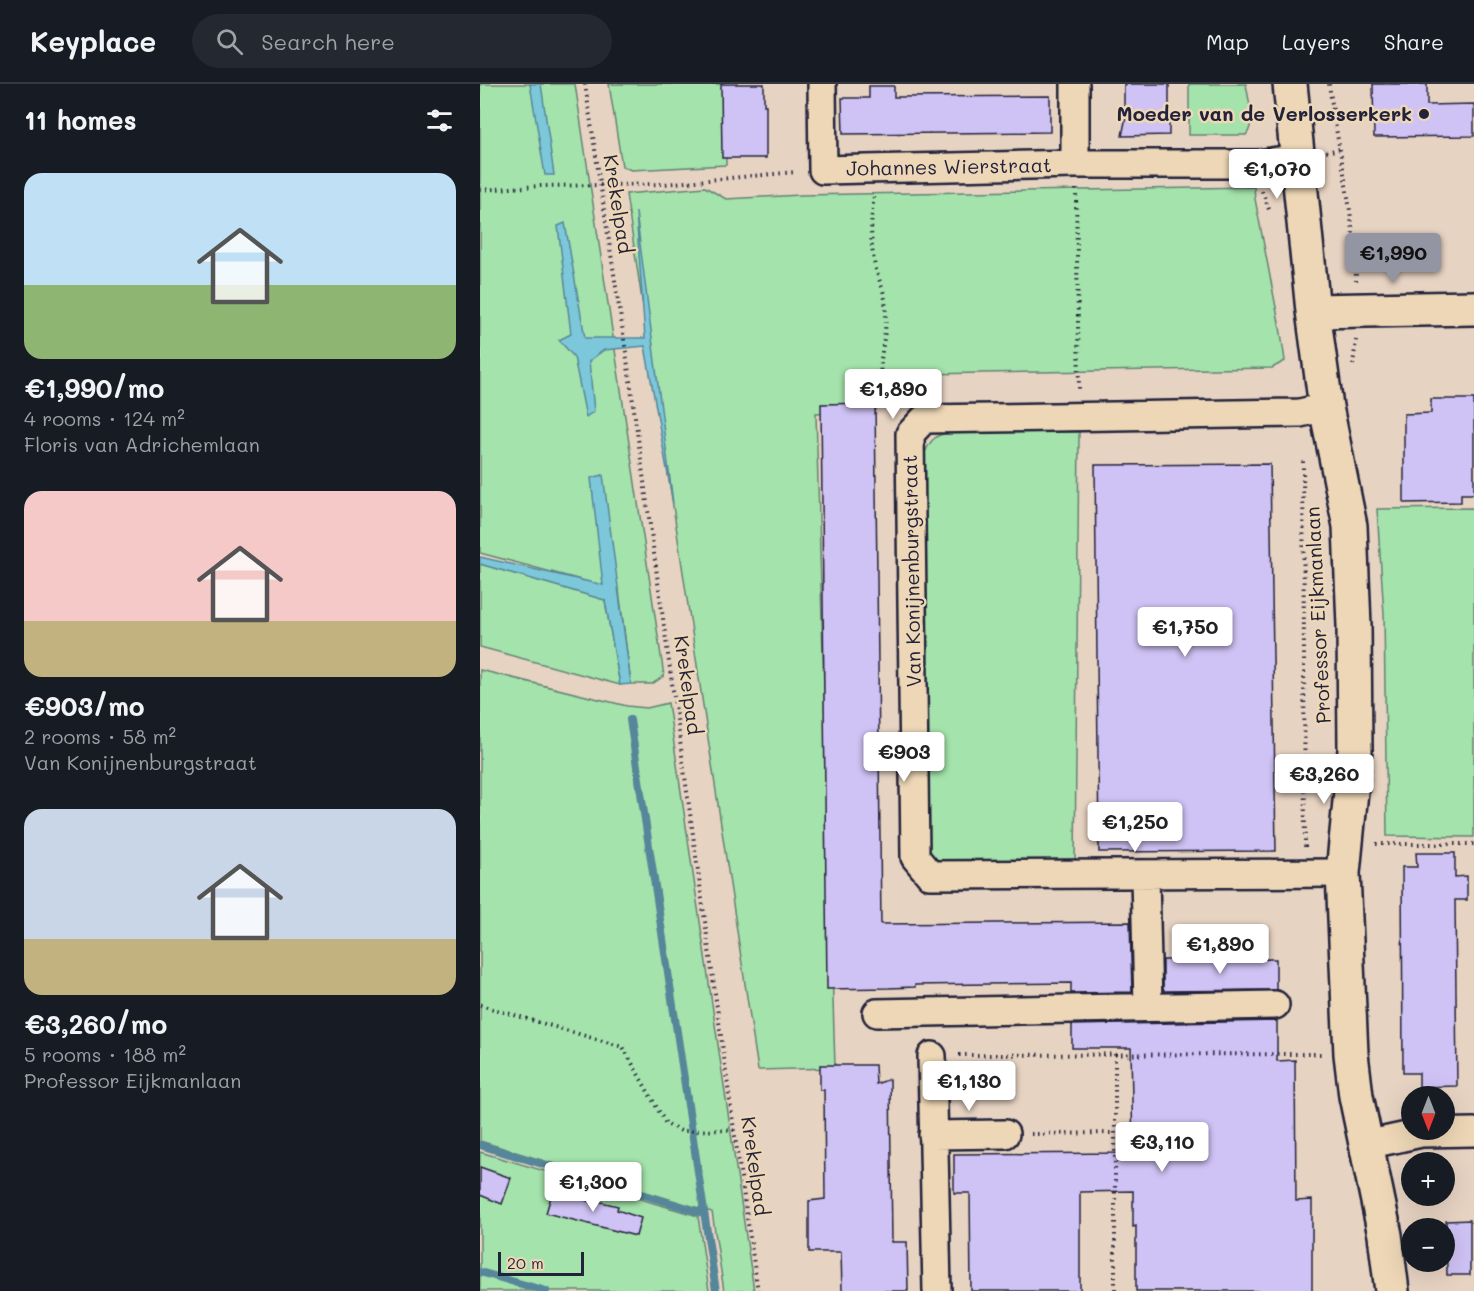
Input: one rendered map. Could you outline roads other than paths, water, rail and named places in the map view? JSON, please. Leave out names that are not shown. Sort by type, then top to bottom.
[{"type":"street","name":"Johannes Wierstraat","points":[[822,84],[824,170],[1076,164],[1258,164],[1299,158]]},
{"type":"street","name":"Johannes Wierstraat","points":[[1075,84],[1076,164]]},
{"type":"street","name":"Professor Eijkmanlaan","points":[[1290,84],[1313,311],[1326,407],[1350,526],[1355,750],[1329,1053],[1356,1096],[1384,1235],[1392,1291]]},
{"type":"street","points":[[1313,311],[1474,308]]},
{"type":"street","name":"Van Konijnenburgstraat","points":[[1326,407],[1300,413],[924,419],[910,434],[915,856],[930,875],[1305,874],[1345,858]]},
{"type":"street","points":[[1146,876],[1148,1007]]},
{"type":"street","points":[[877,1013],[1275,1005]]},
{"type":"street","points":[[933,1056],[937,1291]]},
{"type":"street","points":[[1366,1145],[1421,1133],[1474,1132]]},
{"type":"street","points":[[933,1135],[1005,1134]]},
{"type":"water","points":[[530,84],[541,84],[554,175],[545,175]]},
{"type":"water","points":[[636,212],[673,503],[645,346],[604,350],[589,361],[594,411],[586,417],[574,357],[559,340],[571,334],[558,226],[565,223],[585,338],[645,338]]},
{"type":"water","points":[[603,475],[631,684],[620,685],[605,600],[480,564],[480,557],[603,585],[591,478]]},
{"type":"waterway","points":[[630,720],[716,1291]]},
{"type":"waterway","points":[[480,1145],[703,1213]]},
{"type":"waterway","points":[[480,1272],[546,1291]]},
{"type":"place","name":"Moeder van de Verlosserkerk","points":[[1424,114]]}]
